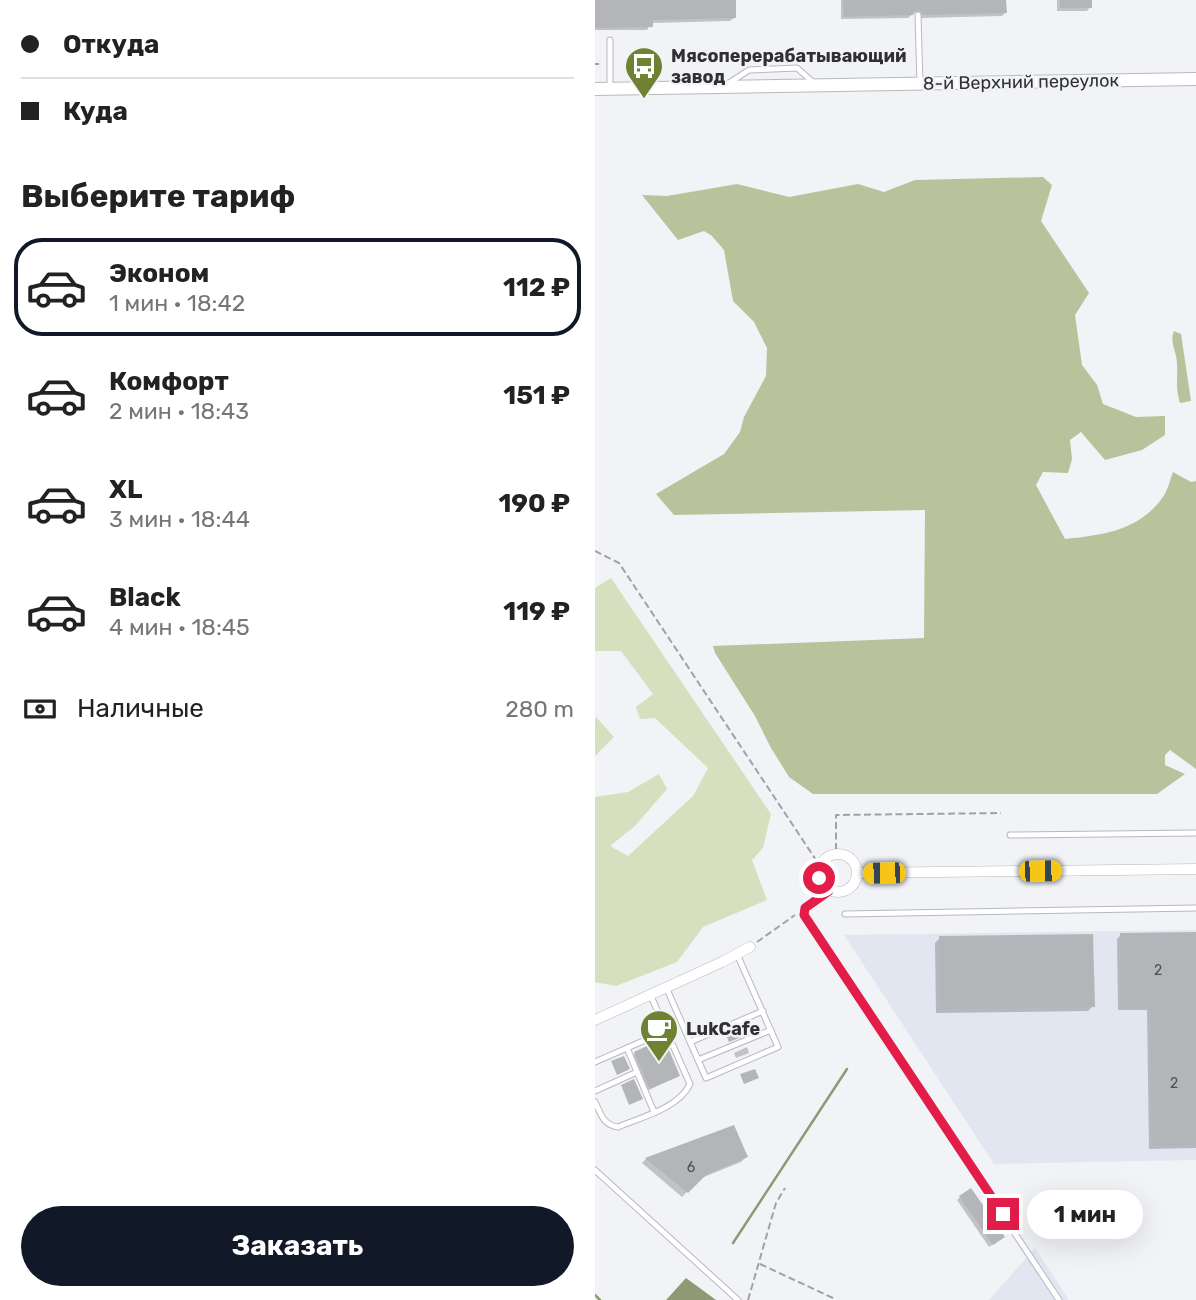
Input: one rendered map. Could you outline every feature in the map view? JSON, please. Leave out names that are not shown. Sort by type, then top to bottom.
[{"type":"street","name":"8-й Верхний переулок","points":[[595,89],[1196,79]]},
{"type":"street","points":[[844,854],[856,865],[857,881],[852,888],[837,893],[829,891],[819,878],[819,870],[828,856],[844,854]]},
{"type":"street","points":[[858,873],[1196,869]]},
{"type":"street","points":[[595,1020],[750,947]]},
{"type":"lane","points":[[919,15],[920,83]]},
{"type":"lane","points":[[610,40],[610,89]]},
{"type":"lane","points":[[1010,835],[1196,834]]},
{"type":"lane","points":[[829,891],[803,911],[1059,1300]]},
{"type":"lane","points":[[845,914],[1196,908]]},
{"type":"lane","points":[[666,987],[706,1079],[778,1047],[737,954]]},
{"type":"lane","points":[[595,1102],[609,1126],[618,1126],[654,1112],[686,1092],[689,1084],[650,994]]},
{"type":"lane","points":[[690,1042],[762,1011]]},
{"type":"lane","points":[[698,1060],[771,1030]]},
{"type":"lane","points":[[595,1062],[666,1031]]},
{"type":"lane","points":[[627,1048],[654,1112]]},
{"type":"lane","points":[[595,1091],[637,1072]]},
{"type":"lane","points":[[595,1170],[738,1300]]},
{"type":"path","points":[[595,551],[619,563],[816,860]]},
{"type":"path","points":[[836,850],[836,815],[1001,813]]},
{"type":"path","points":[[750,947],[803,911]]},
{"type":"path","points":[[748,1300],[776,1203],[785,1188]]},
{"type":"path","points":[[759,1263],[833,1298]]},
{"type":"shaded area","points":[[1043,177],[1052,185],[1041,221],[1089,293],[1075,315],[1082,365],[1097,385],[1103,404],[1136,417],[1165,416],[1165,435],[1142,450],[1105,460],[1081,432],[1070,440],[1072,459],[1068,473],[1043,472],[1036,485],[1065,539],[1106,533],[1143,517],[1163,497],[1173,472],[1191,482],[1196,481],[1196,769],[1170,750],[1165,755],[1165,765],[1185,774],[1157,794],[813,794],[789,777],[713,646],[924,638],[925,510],[674,515],[656,494],[724,454],[740,432],[744,417],[766,376],[767,348],[754,322],[733,301],[724,250],[704,231],[678,240],[642,195],[667,196],[737,184],[789,197],[858,184],[884,192],[915,180]]},
{"type":"shaded area","points":[[1174,331],[1181,334],[1191,401],[1180,403],[1177,360],[1172,339]]},
{"type":"shaded area","points":[[611,578],[771,814],[763,848],[752,860],[767,900],[703,927],[677,962],[616,986],[595,982],[595,797],[628,792],[659,774],[667,789],[635,826],[610,846],[628,856],[693,796],[708,768],[655,718],[640,719],[636,707],[653,694],[621,651],[595,651],[595,588]]},
{"type":"shaded area","points":[[596,717],[614,737],[595,756],[595,719]]},
{"type":"shaded area","points":[[1196,930],[1196,1160],[994,1164],[844,935]]},
{"type":"shaded area","points":[[1035,1248],[1069,1300],[989,1300]]},
{"type":"shaded area","points":[[686,1278],[716,1300],[666,1300]]},
{"type":"building","points":[[595,0],[736,0],[736,18],[653,20],[653,27],[595,28]]},
{"type":"building","points":[[843,0],[1006,0],[1007,13],[923,15],[919,10],[913,15],[844,17]]},
{"type":"building","points":[[1060,0],[1092,0],[1092,8],[1060,8]]},
{"type":"building","points":[[1196,932],[1196,1145],[1152,1146],[1150,1007],[1121,1007],[1120,933]]},
{"type":"building","points":[[1093,934],[1095,1007],[940,1009],[939,936]]},
{"type":"building","points":[[740,1027],[744,1036],[729,1042],[725,1033]]},
{"type":"building","points":[[664,1038],[680,1076],[650,1089],[634,1052]]},
{"type":"building","points":[[624,1056],[630,1069],[617,1075],[611,1061]]},
{"type":"building","points":[[755,1069],[759,1078],[744,1084],[740,1074]]},
{"type":"building","points":[[634,1079],[643,1099],[629,1105],[621,1085]]},
{"type":"building","points":[[734,1125],[748,1157],[706,1175],[688,1193],[645,1158]]},
{"type":"building","points":[[971,1188],[1005,1237],[993,1245],[959,1196]]},
{"type":"waterway","points":[[733,1243],[847,1069]]},
{"type":"waterway","points":[[595,1295],[600,1300]]},
{"type":"place","name":"Мясоперерабатывающий завод","points":[[644,100]]},
{"type":"place","name":"LukCafe","points":[[659,1063]]},
{"type":"route","points":[[819,878],[829,891],[805,908],[804,915],[1003,1214]]}]
